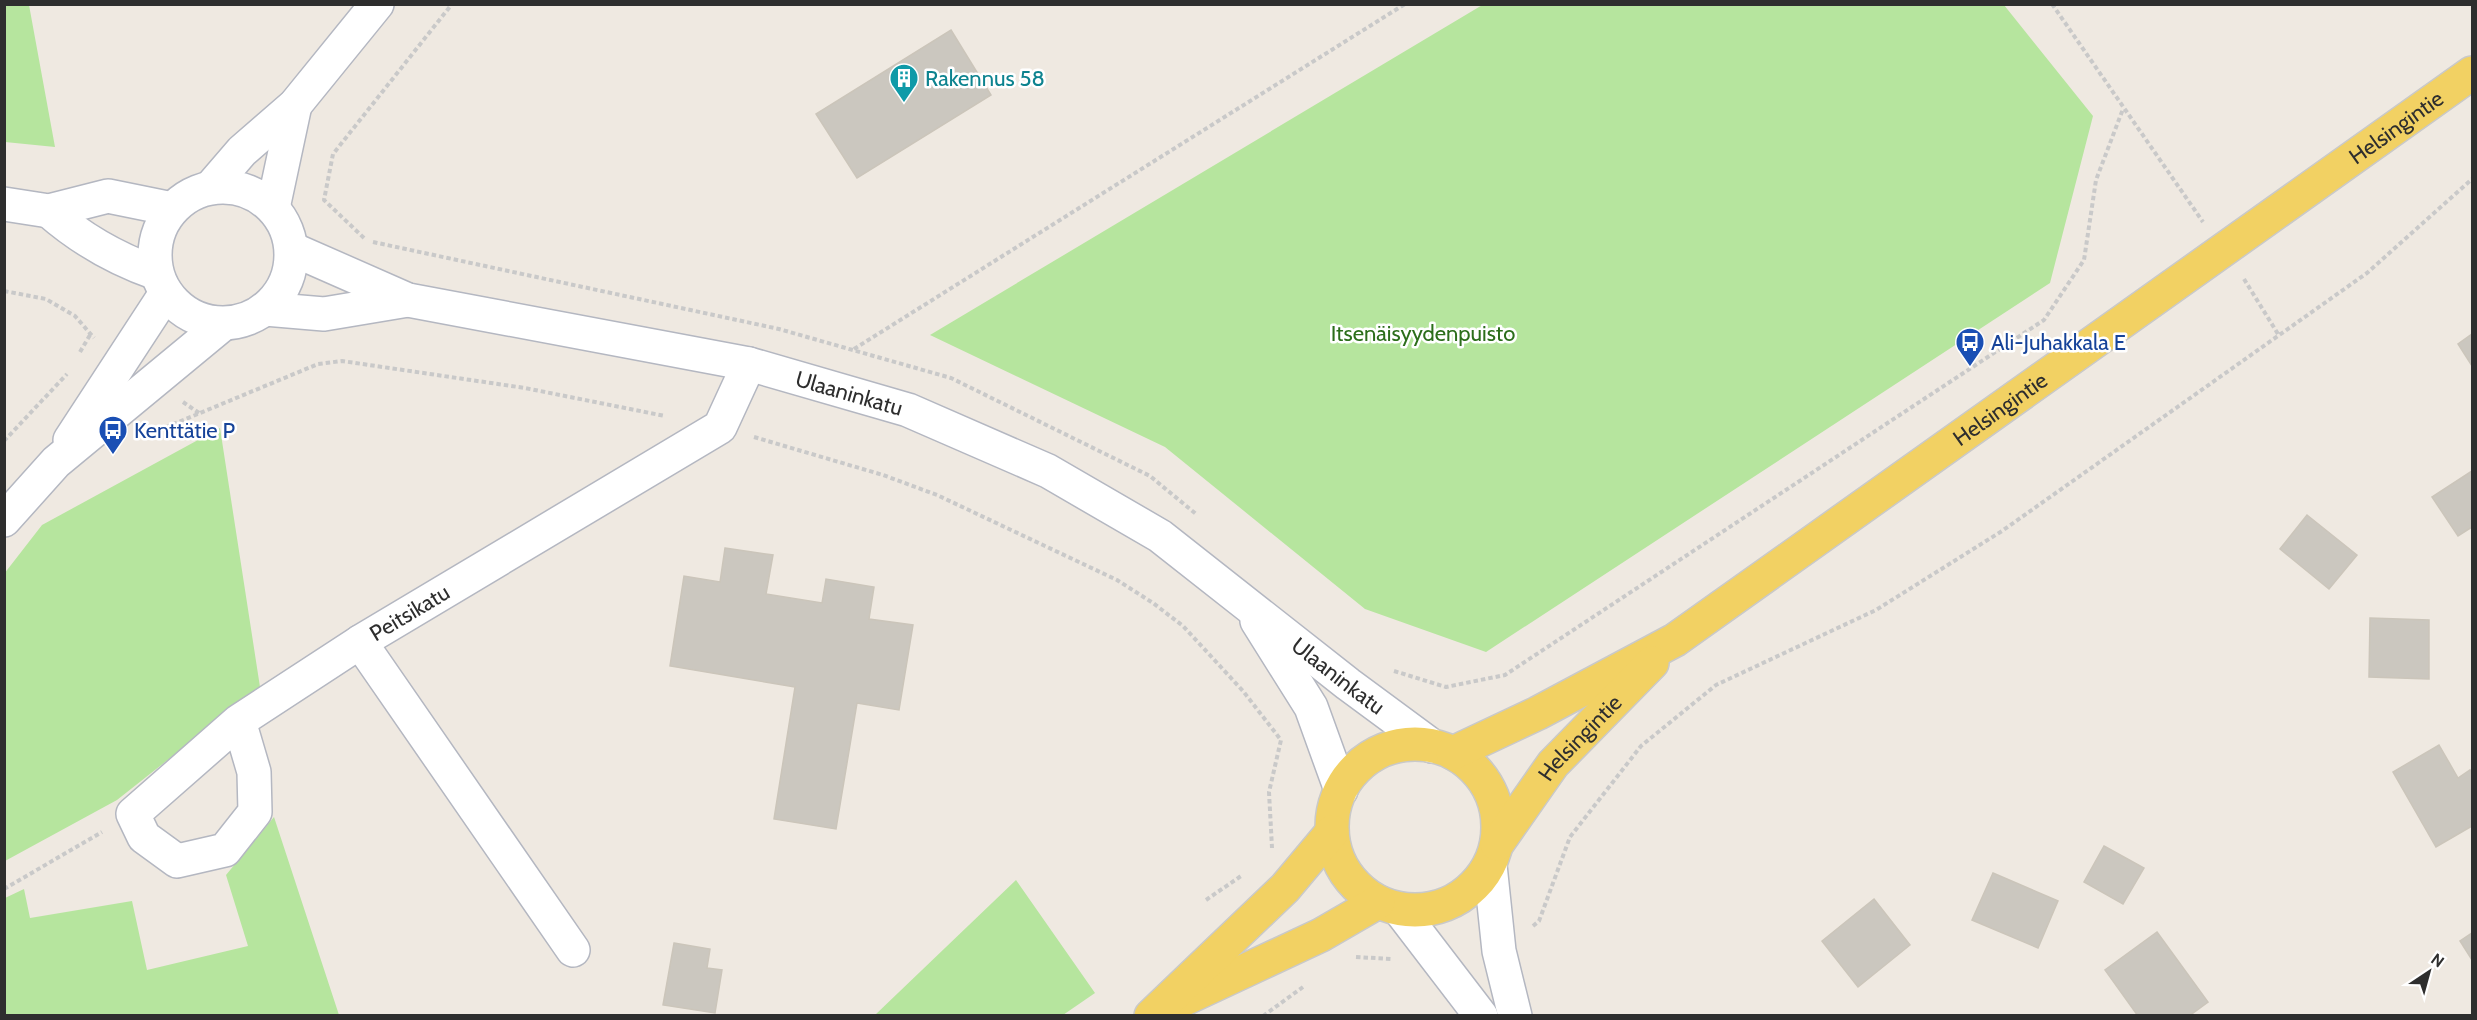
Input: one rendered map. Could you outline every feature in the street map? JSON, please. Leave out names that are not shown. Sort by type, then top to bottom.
[{"type":"main road","name":"Helsingintie","points":[[1442,749],[1538,713],[1675,640],[2472,73]]},
{"type":"main road","name":"Helsingintie","points":[[1493,855],[1553,764],[1675,640]]},
{"type":"main road","points":[[1410,744],[1442,749],[1471,765],[1485,782],[1494,801],[1498,822],[1493,855],[1478,883],[1461,897],[1442,907],[1420,911],[1388,906],[1360,890],[1346,873],[1336,854],[1332,832],[1334,811],[1341,790],[1353,772],[1369,758],[1389,748],[1410,744]]},
{"type":"main road","points":[[1154,1014],[1285,888],[1332,832]]},
{"type":"main road","points":[[1154,1014],[1388,906]]},
{"type":"street","points":[[211,187],[242,151],[296,105],[377,4]]},
{"type":"street","points":[[273,208],[296,105]]},
{"type":"street","points":[[49,211],[74,234],[161,283],[181,310],[201,320],[223,324],[245,320],[265,309],[281,293],[290,272],[292,249],[286,227],[273,208],[255,194],[233,187],[211,187],[189,195],[172,209],[160,228],[154,250],[161,283],[56,462]]},
{"type":"street","points":[[4,204],[49,211],[108,196],[172,209]]},
{"type":"street","points":[[292,249],[408,300]]},
{"type":"street","points":[[265,309],[324,314],[408,300]]},
{"type":"street","name":"Ulaaninkatu","points":[[408,300],[749,364],[908,410],[1048,471],[1160,536],[1348,684],[1442,749]]},
{"type":"street","points":[[4,520],[56,462],[223,324]]},
{"type":"street","points":[[720,427],[749,364]]},
{"type":"street","name":"Peitsikatu","points":[[573,950],[360,642],[720,427]]},
{"type":"street","name":"Ulaaninkatu","points":[[1245,601],[1311,707],[1341,790]]},
{"type":"street","points":[[239,722],[254,772],[255,812],[225,850],[177,861],[144,837],[134,814],[239,722],[360,642]]},
{"type":"street","points":[[1493,855],[1499,951],[1515,1016]]},
{"type":"street","points":[[1388,906],[1481,1016]]},
{"type":"path","points":[[333,154],[452,4]]},
{"type":"path","points":[[852,350],[1405,4]]},
{"type":"path","points":[[2052,4],[2205,225]]},
{"type":"path","points":[[1348,684],[1379,666],[1446,687],[1505,675],[2044,320],[2084,260],[2096,180],[2123,109]]},
{"type":"path","points":[[1499,951],[1539,921],[1570,837],[1641,746],[1716,685],[1876,609],[1983,543],[2367,273],[2472,179]]},
{"type":"path","points":[[2243,276],[2278,334]]},
{"type":"path","points":[[4,291],[46,298],[75,316],[90,335],[75,361]]},
{"type":"path","points":[[200,414],[231,398],[318,364],[342,361],[525,388],[720,427],[883,475],[937,495],[1117,580],[1153,603],[1183,626],[1228,673],[1281,740]]},
{"type":"path","points":[[4,441],[70,370]]},
{"type":"path","points":[[1285,888],[1272,856],[1269,792],[1281,740],[1311,707]]},
{"type":"path","points":[[4,889],[134,814]]},
{"type":"path","points":[[1322,935],[1344,956],[1392,960],[1401,965]]},
{"type":"green space","name":"Itsenäisyydenpuisto","points":[[1484,4],[2004,5],[2093,116],[2050,283],[1486,652],[1365,609],[1165,447],[930,335]]},
{"type":"green space","points":[[4,5],[29,5],[55,147],[5,142]]},
{"type":"green space","points":[[220,428],[260,687],[117,800],[5,861],[4,574],[42,525]]},
{"type":"green space","points":[[274,817],[339,1015],[5,1015],[5,898],[24,889],[30,918],[132,901],[147,970],[248,946],[226,875]]},
{"type":"green space","points":[[1016,880],[1095,993],[1063,1015],[875,1015]]},
{"type":"building","name":"Rakennus 58","points":[[951,30],[991,95],[857,178],[816,114]]},
{"type":"building","points":[[2472,334],[2472,366],[2458,344]]},
{"type":"building","points":[[2472,471],[2472,527],[2458,536],[2432,497]]},
{"type":"building","points":[[2307,515],[2357,555],[2329,589],[2280,549]]},
{"type":"building","points":[[725,548],[773,555],[766,594],[822,603],[826,579],[874,587],[869,619],[913,625],[899,710],[857,703],[836,829],[774,819],[795,687],[670,666],[684,576],[720,582]]},
{"type":"building","points":[[2370,618],[2429,620],[2429,679],[2369,677]]},
{"type":"building","points":[[2439,745],[2458,778],[2470,770],[2472,775],[2472,826],[2436,847],[2393,772]]},
{"type":"building","points":[[2104,846],[2144,868],[2123,904],[2084,882]]},
{"type":"building","points":[[1993,873],[2058,901],[2038,948],[1972,920]]},
{"type":"building","points":[[1874,899],[1910,945],[1858,987],[1822,941]]},
{"type":"building","points":[[2157,932],[2208,1002],[2189,1016],[2138,1016],[2105,970]]},
{"type":"building","points":[[2472,933],[2472,960],[2460,941]]},
{"type":"building","points":[[674,943],[710,949],[707,968],[722,970],[715,1013],[663,1005]]},
{"type":"place","name":"Rakennus 58","points":[[904,104]]},
{"type":"place","name":"Ali-Juhakkala E","points":[[1970,368]]},
{"type":"place","name":"Kenttätie P","points":[[113,456]]}]
